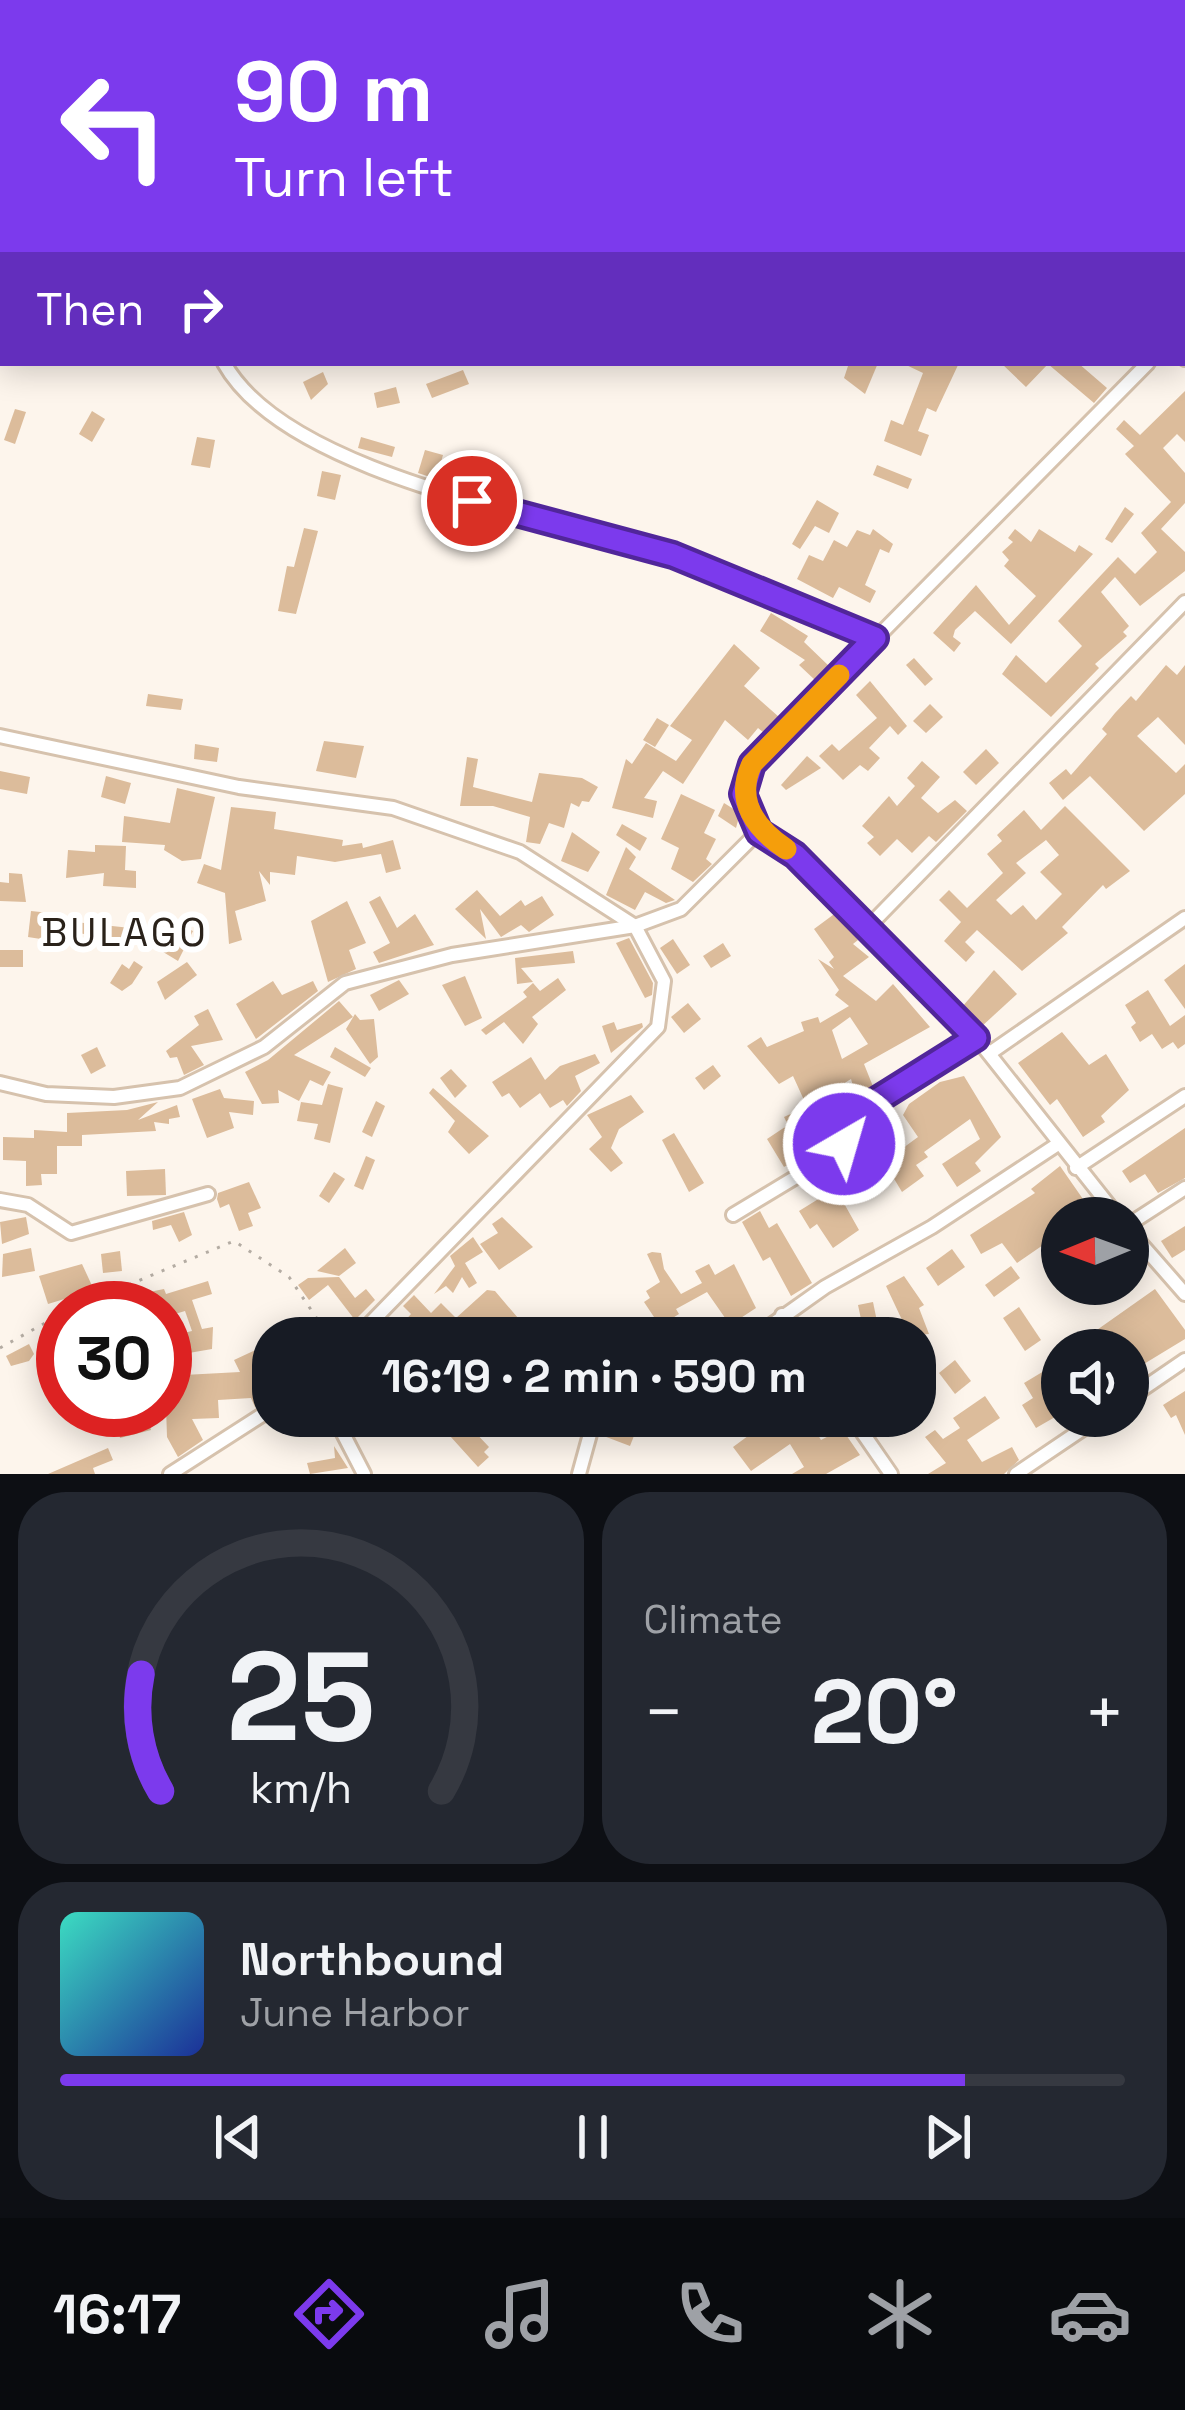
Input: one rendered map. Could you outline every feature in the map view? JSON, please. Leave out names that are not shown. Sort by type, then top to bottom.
[{"type":"street","points":[[226,366],[257,408],[385,474],[673,555],[875,638]]},
{"type":"street","points":[[1101,1197],[976,1038],[795,855],[759,832],[743,794],[752,764],[1145,366]]},
{"type":"street","points":[[868,927],[1185,602]]},
{"type":"street","points":[[0,736],[239,787],[393,808],[444,822],[520,852],[635,926],[664,981],[658,1028],[546,1149],[440,1247],[375,1317]]},
{"type":"street","points":[[0,1083],[46,1094],[115,1097],[180,1088],[264,1047],[345,983],[452,955],[635,926],[698,898],[759,832]]},
{"type":"street","points":[[990,1053],[1185,918]]},
{"type":"street","points":[[733,1216],[835,1154],[869,1105],[976,1038]]},
{"type":"street","points":[[1076,1168],[1185,1096]]},
{"type":"street","points":[[779,1317],[1058,1144]]},
{"type":"street","points":[[1149,1213],[1185,1188]]},
{"type":"street","points":[[0,1200],[28,1205],[71,1233],[208,1193]]},
{"type":"street","points":[[1149,1252],[1185,1294]]},
{"type":"street","points":[[1149,1385],[1185,1360]]},
{"type":"street","points":[[170,1474],[252,1421]]},
{"type":"street","points":[[345,1437],[364,1474]]},
{"type":"street","points":[[579,1474],[589,1437]]},
{"type":"street","points":[[865,1437],[891,1474]]},
{"type":"street","points":[[1016,1474],[1071,1437]]},
{"type":"path","points":[[138,1281],[234,1241],[289,1277],[316,1317]]},
{"type":"path","points":[[0,1348],[36,1327]]},
{"type":"building","points":[[848,366],[877,366],[865,394],[844,378]]},
{"type":"building","points":[[908,366],[958,366],[936,412],[927,408],[918,431],[929,435],[921,456],[884,441],[891,420],[903,425],[923,373]]},
{"type":"building","points":[[1004,366],[1046,366],[1026,387]]},
{"type":"building","points":[[1050,366],[1081,366],[1107,388],[1094,403]]},
{"type":"building","points":[[463,370],[469,384],[432,398],[426,384]]},
{"type":"building","points":[[323,372],[328,384],[311,400],[303,382]]},
{"type":"building","points":[[396,387],[400,403],[377,408],[374,393]]},
{"type":"building","points":[[1185,391],[1185,442],[1177,434],[1163,448],[1185,473],[1185,503],[1161,529],[1185,552],[1185,571],[1140,606],[1115,577],[1101,592],[1129,626],[1123,632],[1127,636],[1095,664],[1099,668],[1051,717],[1002,674],[1016,655],[1046,683],[1082,646],[1058,621],[1118,557],[1135,574],[1157,552],[1141,533],[1171,502],[1125,454],[1134,446],[1116,429],[1124,420],[1140,435]]},
{"type":"building","points":[[15,409],[26,412],[15,444],[4,440]]},
{"type":"building","points":[[92,411],[105,419],[92,442],[79,434]]},
{"type":"building","points":[[197,437],[215,440],[210,468],[191,465]]},
{"type":"building","points":[[361,437],[395,447],[392,457],[358,448]]},
{"type":"building","points":[[425,450],[443,455],[436,479],[418,473]]},
{"type":"building","points":[[877,465],[912,479],[908,489],[873,475]]},
{"type":"building","points":[[322,471],[341,475],[335,500],[317,496]]},
{"type":"building","points":[[817,500],[839,513],[829,533],[815,526],[800,549],[792,544]]},
{"type":"building","points":[[1125,507],[1134,514],[1112,543],[1105,539]]},
{"type":"building","points":[[304,528],[318,531],[296,614],[278,611],[287,566],[294,567]]},
{"type":"building","points":[[873,529],[893,544],[889,553],[880,549],[865,585],[876,591],[870,603],[839,587],[833,598],[797,579],[809,555],[823,561],[834,540],[847,547],[857,530],[870,535]]},
{"type":"building","points":[[1015,529],[1031,542],[1039,529],[1075,552],[1079,545],[1093,554],[1011,644],[975,611],[955,630],[953,637],[961,643],[954,652],[933,633],[976,585],[1009,625],[1036,596],[1004,566],[1009,560],[1002,552],[1013,542],[1008,538]]},
{"type":"building","points":[[771,613],[808,636],[804,642],[830,667],[816,681],[799,665],[805,660],[760,631]]},
{"type":"building","points":[[734,644],[760,668],[744,686],[779,717],[764,733],[758,728],[748,740],[725,720],[683,784],[663,771],[644,798],[657,801],[653,818],[612,808],[626,759],[632,764],[646,743],[676,761],[692,740],[670,726]]},
{"type":"building","points":[[914,658],[933,679],[925,686],[906,665]]},
{"type":"building","points":[[1166,665],[1177,675],[1185,665],[1185,745],[1158,717],[1137,736],[1176,773],[1185,764],[1185,794],[1144,831],[1090,776],[1063,800],[1049,783],[1066,769],[1071,775],[1107,734],[1102,729],[1115,713],[1131,696],[1136,701]]},
{"type":"building","points":[[870,681],[907,726],[898,735],[890,726],[869,748],[880,758],[868,771],[860,765],[843,780],[819,756],[832,744],[839,751],[877,718],[856,695]]},
{"type":"building","points":[[148,694],[183,699],[181,710],[146,706]]},
{"type":"building","points":[[930,704],[943,717],[926,733],[913,721]]},
{"type":"building","points":[[657,718],[669,725],[655,747],[643,740]]},
{"type":"building","points":[[324,741],[364,746],[356,778],[316,771]]},
{"type":"building","points":[[195,744],[219,748],[217,762],[194,759]]},
{"type":"building","points":[[986,749],[999,763],[976,785],[963,772]]},
{"type":"building","points":[[807,756],[821,768],[786,790],[781,785]]},
{"type":"building","points":[[467,757],[478,759],[473,787],[532,802],[539,773],[582,778],[598,787],[589,802],[582,801],[579,807],[571,803],[564,828],[549,823],[540,844],[526,842],[530,817],[493,806],[460,806]]},
{"type":"building","points":[[922,761],[940,777],[921,798],[938,813],[955,800],[967,811],[936,842],[929,836],[912,853],[897,839],[880,856],[867,843],[874,837],[862,826],[889,796],[897,806],[915,786],[907,778]]},
{"type":"building","points":[[0,771],[30,777],[27,794],[0,789]]},
{"type":"building","points":[[106,776],[131,783],[125,804],[101,797]]},
{"type":"building","points":[[177,788],[215,797],[201,859],[182,861],[164,850],[165,845],[122,842],[124,816],[170,823]]},
{"type":"building","points":[[681,794],[715,810],[704,833],[716,839],[706,859],[712,864],[693,882],[671,869],[679,848],[661,839]]},
{"type":"building","points":[[724,803],[740,813],[736,828],[718,816]]},
{"type":"building","points":[[1065,806],[1130,871],[1106,889],[1103,885],[1062,927],[1068,933],[1022,971],[977,930],[965,942],[975,952],[966,962],[944,941],[961,922],[939,900],[949,890],[967,908],[1003,873],[987,854],[1002,841],[997,835],[1024,810],[1041,830]],"holes":[[[1046,840],[1059,855],[1040,872],[1062,894],[1036,920],[1023,905],[1011,915],[996,900],[1026,873],[1016,863]]]},
{"type":"building","points":[[231,807],[276,812],[274,829],[343,840],[342,846],[362,843],[363,848],[393,840],[401,869],[386,873],[381,854],[335,862],[297,856],[295,875],[270,872],[270,885],[259,871],[266,901],[235,911],[242,940],[229,944],[225,893],[197,883],[204,864],[221,870]]},
{"type":"building","points":[[622,824],[647,838],[640,851],[616,835]]},
{"type":"building","points":[[572,832],[600,852],[588,872],[561,861]]},
{"type":"building","points":[[95,845],[126,846],[125,870],[136,871],[136,888],[103,886],[104,873],[66,878],[68,850],[95,852]]},
{"type":"building","points":[[626,847],[636,857],[629,869],[675,900],[666,903],[645,892],[635,910],[606,895]]},
{"type":"building","points":[[9,873],[22,874],[26,902],[0,901],[0,882],[9,883]]},
{"type":"building","points":[[477,890],[500,916],[521,900],[525,906],[542,896],[554,915],[529,932],[521,925],[501,937],[480,909],[486,939],[455,909]]},
{"type":"building","points":[[380,896],[397,928],[415,914],[434,945],[379,963],[373,952],[390,943],[369,902]]},
{"type":"building","points":[[347,901],[366,943],[349,950],[356,969],[328,982],[311,921]]},
{"type":"building","points":[[31,911],[50,913],[47,940],[28,937]]},
{"type":"building","points":[[837,912],[858,940],[853,944],[869,957],[843,976],[876,1001],[893,984],[930,1027],[864,1064],[874,1089],[857,1100],[851,1079],[830,1092],[836,1106],[826,1111],[823,1104],[809,1111],[793,1076],[779,1084],[747,1046],[761,1037],[767,1047],[804,1031],[801,1022],[818,1017],[820,1023],[849,1006],[835,995],[839,990],[818,959],[834,969],[829,962],[834,957],[814,929]],"holes":[[[850,1017],[868,1044],[842,1059],[832,1030]]]},
{"type":"building","points":[[75,922],[149,930],[171,944],[180,925],[193,931],[178,961],[140,938],[139,945],[74,932]]},
{"type":"building","points":[[629,938],[653,983],[652,995],[645,998],[616,943]]},
{"type":"building","points":[[673,939],[690,965],[677,974],[660,948]]},
{"type":"building","points":[[723,943],[731,956],[711,968],[703,956]]},
{"type":"building","points":[[0,950],[23,950],[23,967],[0,967]]},
{"type":"building","points":[[573,951],[575,963],[521,968],[533,982],[517,984],[515,958]]},
{"type":"building","points":[[134,961],[143,967],[132,984],[122,991],[110,983],[122,964],[129,969]]},
{"type":"building","points":[[187,962],[197,975],[165,1000],[157,982]]},
{"type":"building","points":[[1185,964],[1185,1009],[1164,980]]},
{"type":"building","points":[[994,970],[1017,994],[981,1027],[962,1007]]},
{"type":"building","points":[[465,976],[482,1018],[465,1026],[442,985]]},
{"type":"building","points":[[558,978],[566,990],[532,1017],[538,1024],[523,1044],[504,1022],[486,1035],[481,1030],[527,997],[523,992],[533,983],[540,991]]},
{"type":"building","points":[[399,980],[409,994],[379,1011],[370,995]]},
{"type":"building","points":[[273,981],[282,995],[313,981],[318,991],[256,1039],[236,1004]]},
{"type":"building","points":[[1148,990],[1170,1026],[1185,1015],[1185,1044],[1178,1049],[1173,1042],[1162,1049],[1152,1034],[1140,1042],[1131,1027],[1136,1023],[1125,1005]]},
{"type":"building","points":[[339,1001],[353,1017],[294,1055],[331,1072],[323,1086],[310,1080],[299,1101],[278,1090],[279,1103],[262,1104],[245,1072],[268,1060]]},
{"type":"building","points":[[688,1003],[701,1019],[684,1033],[671,1017]]},
{"type":"building","points":[[208,1009],[223,1040],[191,1046],[204,1065],[184,1075],[177,1057],[170,1058],[166,1051],[199,1025],[194,1016]]},
{"type":"building","points":[[355,1014],[360,1020],[374,1019],[378,1057],[370,1064],[346,1029]]},
{"type":"building","points":[[614,1022],[617,1030],[642,1023],[643,1027],[611,1053],[602,1026]]},
{"type":"building","points":[[1062,1032],[1089,1065],[1106,1054],[1129,1090],[1101,1116],[1105,1122],[1083,1137],[1057,1099],[1050,1105],[1018,1063]]},
{"type":"building","points":[[97,1047],[106,1066],[91,1074],[81,1055]]},
{"type":"building","points":[[335,1047],[371,1068],[365,1077],[330,1057]]},
{"type":"building","points":[[595,1054],[600,1063],[575,1076],[581,1091],[567,1106],[563,1100],[550,1108],[540,1093],[520,1108],[509,1093],[502,1097],[492,1082],[531,1057],[545,1080],[560,1066]]},
{"type":"building","points":[[713,1065],[721,1076],[704,1090],[695,1078]]},
{"type":"building","points":[[451,1069],[467,1086],[455,1098],[440,1078]]},
{"type":"building","points":[[964,1076],[1001,1137],[975,1163],[981,1171],[957,1187],[942,1164],[980,1139],[970,1119],[924,1152],[928,1157],[916,1165],[924,1176],[902,1192],[884,1162],[918,1137],[903,1115],[909,1104],[940,1082]]},
{"type":"building","points":[[328,1084],[343,1088],[330,1143],[314,1139],[318,1124],[297,1121],[301,1102],[322,1105]]},
{"type":"building","points":[[433,1088],[489,1136],[469,1154],[448,1132],[455,1121],[429,1093]]},
{"type":"building","points":[[220,1089],[224,1098],[254,1101],[253,1115],[229,1112],[234,1128],[207,1138],[192,1099]]},
{"type":"building","points":[[631,1095],[644,1112],[619,1129],[611,1148],[623,1163],[611,1172],[589,1149],[602,1137],[587,1115]]},
{"type":"building","points":[[376,1101],[385,1106],[372,1137],[362,1132]]},
{"type":"building","points":[[158,1102],[138,1120],[177,1105],[180,1117],[169,1119],[169,1124],[154,1122],[156,1131],[82,1135],[82,1146],[57,1146],[57,1174],[41,1174],[42,1185],[26,1186],[26,1161],[3,1160],[3,1137],[34,1138],[34,1130],[67,1132],[67,1113],[127,1110]]},
{"type":"building","points":[[801,1109],[812,1130],[789,1142],[799,1157],[784,1167],[767,1139],[788,1125],[784,1117]]},
{"type":"building","points":[[1185,1128],[1185,1178],[1158,1193],[1145,1174],[1130,1183],[1122,1171]]},
{"type":"building","points":[[674,1133],[704,1183],[689,1192],[662,1140]]},
{"type":"building","points":[[366,1156],[375,1160],[363,1190],[354,1186]]},
{"type":"building","points":[[1060,1166],[1082,1197],[1041,1197],[1041,1246],[1017,1263],[1002,1243],[981,1254],[970,1235],[1035,1193],[1031,1189]]},
{"type":"building","points":[[165,1169],[166,1195],[127,1196],[126,1171]]},
{"type":"building","points":[[334,1172],[345,1179],[329,1203],[319,1196]]},
{"type":"building","points":[[828,1175],[859,1230],[833,1248],[817,1224],[810,1229],[799,1211],[820,1198],[812,1186]]},
{"type":"building","points":[[249,1182],[261,1208],[248,1213],[253,1226],[239,1231],[229,1204],[220,1208],[218,1193]]},
{"type":"building","points":[[760,1211],[769,1228],[777,1223],[812,1283],[791,1296],[770,1257],[763,1261],[742,1222]]},
{"type":"building","points":[[184,1212],[192,1235],[179,1242],[171,1225],[153,1230],[152,1221]]},
{"type":"building","points":[[26,1217],[29,1234],[2,1244],[0,1222]]},
{"type":"building","points":[[502,1217],[533,1247],[499,1270],[480,1244],[498,1233],[492,1224]]},
{"type":"building","points":[[1185,1226],[1185,1250],[1172,1258],[1161,1241]]},
{"type":"building","points":[[473,1237],[483,1252],[465,1263],[477,1283],[469,1288],[462,1277],[453,1293],[446,1286],[434,1294],[455,1266],[450,1256]]},
{"type":"building","points":[[31,1248],[35,1271],[2,1277],[3,1254]]},
{"type":"building","points":[[345,1248],[356,1263],[339,1276],[317,1271]]},
{"type":"building","points":[[952,1249],[965,1267],[938,1286],[926,1268]]},
{"type":"building","points":[[120,1251],[122,1271],[103,1273],[101,1254]]},
{"type":"building","points":[[661,1253],[664,1269],[681,1294],[702,1283],[695,1271],[709,1264],[715,1275],[734,1264],[756,1308],[742,1317],[724,1317],[707,1292],[676,1309],[679,1314],[674,1317],[654,1317],[644,1302],[650,1298],[646,1291],[660,1282],[647,1254]]},
{"type":"building","points":[[82,1264],[90,1281],[41,1281],[39,1276]]},
{"type":"building","points":[[1011,1266],[1020,1278],[994,1297],[985,1285]]},
{"type":"building","points":[[904,1276],[924,1305],[919,1308],[922,1317],[901,1317],[886,1286]]},
{"type":"building","points":[[339,1277],[355,1298],[366,1289],[375,1300],[353,1317],[328,1285],[309,1300],[298,1285],[308,1278]]},
{"type":"building","points":[[208,1281],[212,1294],[192,1300],[192,1286]]},
{"type":"building","points":[[1155,1289],[1185,1330],[1185,1339],[1149,1361],[1149,1329],[1098,1329],[1132,1305],[1149,1305],[1149,1293]]},
{"type":"building","points":[[487,1290],[495,1291],[517,1317],[457,1317]]},
{"type":"building","points":[[414,1295],[431,1313],[441,1303],[455,1317],[408,1317],[411,1314],[403,1306]]},
{"type":"building","points":[[192,1300],[202,1329],[213,1327],[212,1349],[192,1352]]},
{"type":"building","points":[[873,1302],[876,1317],[861,1317],[858,1305]]},
{"type":"building","points":[[1019,1307],[1041,1340],[1025,1351],[1003,1318]]},
{"type":"building","points":[[29,1344],[34,1354],[29,1361],[11,1366],[6,1356]]},
{"type":"building","points":[[252,1352],[252,1400],[218,1400],[219,1418],[192,1419],[192,1375],[240,1372],[234,1360]]},
{"type":"building","points":[[955,1360],[971,1381],[955,1394],[939,1373]]},
{"type":"building","points":[[1041,1373],[1041,1425],[1036,1428],[1022,1405],[1033,1398],[1024,1383]]},
{"type":"building","points":[[1185,1391],[1185,1435],[1176,1415],[1171,1418],[1163,1405]]},
{"type":"building","points":[[985,1396],[1000,1418],[967,1440],[982,1462],[1012,1447],[1019,1460],[1004,1474],[928,1474],[946,1463],[925,1437],[936,1437],[936,1431],[943,1439],[960,1428],[953,1418]]},
{"type":"building","points":[[192,1419],[203,1440],[178,1457],[167,1437],[192,1437]]},
{"type":"building","points":[[451,1437],[480,1437],[489,1447],[484,1452],[489,1457],[478,1467]]},
{"type":"building","points":[[606,1437],[634,1437],[630,1446]]},
{"type":"building","points":[[747,1437],[848,1437],[860,1455],[826,1474],[792,1474],[804,1467],[790,1444],[751,1471],[733,1447]]},
{"type":"building","points":[[334,1446],[348,1468],[310,1474],[307,1463],[335,1458]]},
{"type":"building","points":[[108,1448],[113,1460],[93,1468],[95,1474],[48,1474]]},
{"type":"slow traffic","points":[[786,849],[759,832],[743,794],[745,779],[752,764],[839,675]]},
{"type":"district","name":"BULAGO","points":[[125,932]]},
{"type":"route","points":[[472,501],[673,555],[875,638],[752,764],[743,794],[759,832],[795,855],[976,1038],[869,1105],[855,1120],[844,1144]]}]
